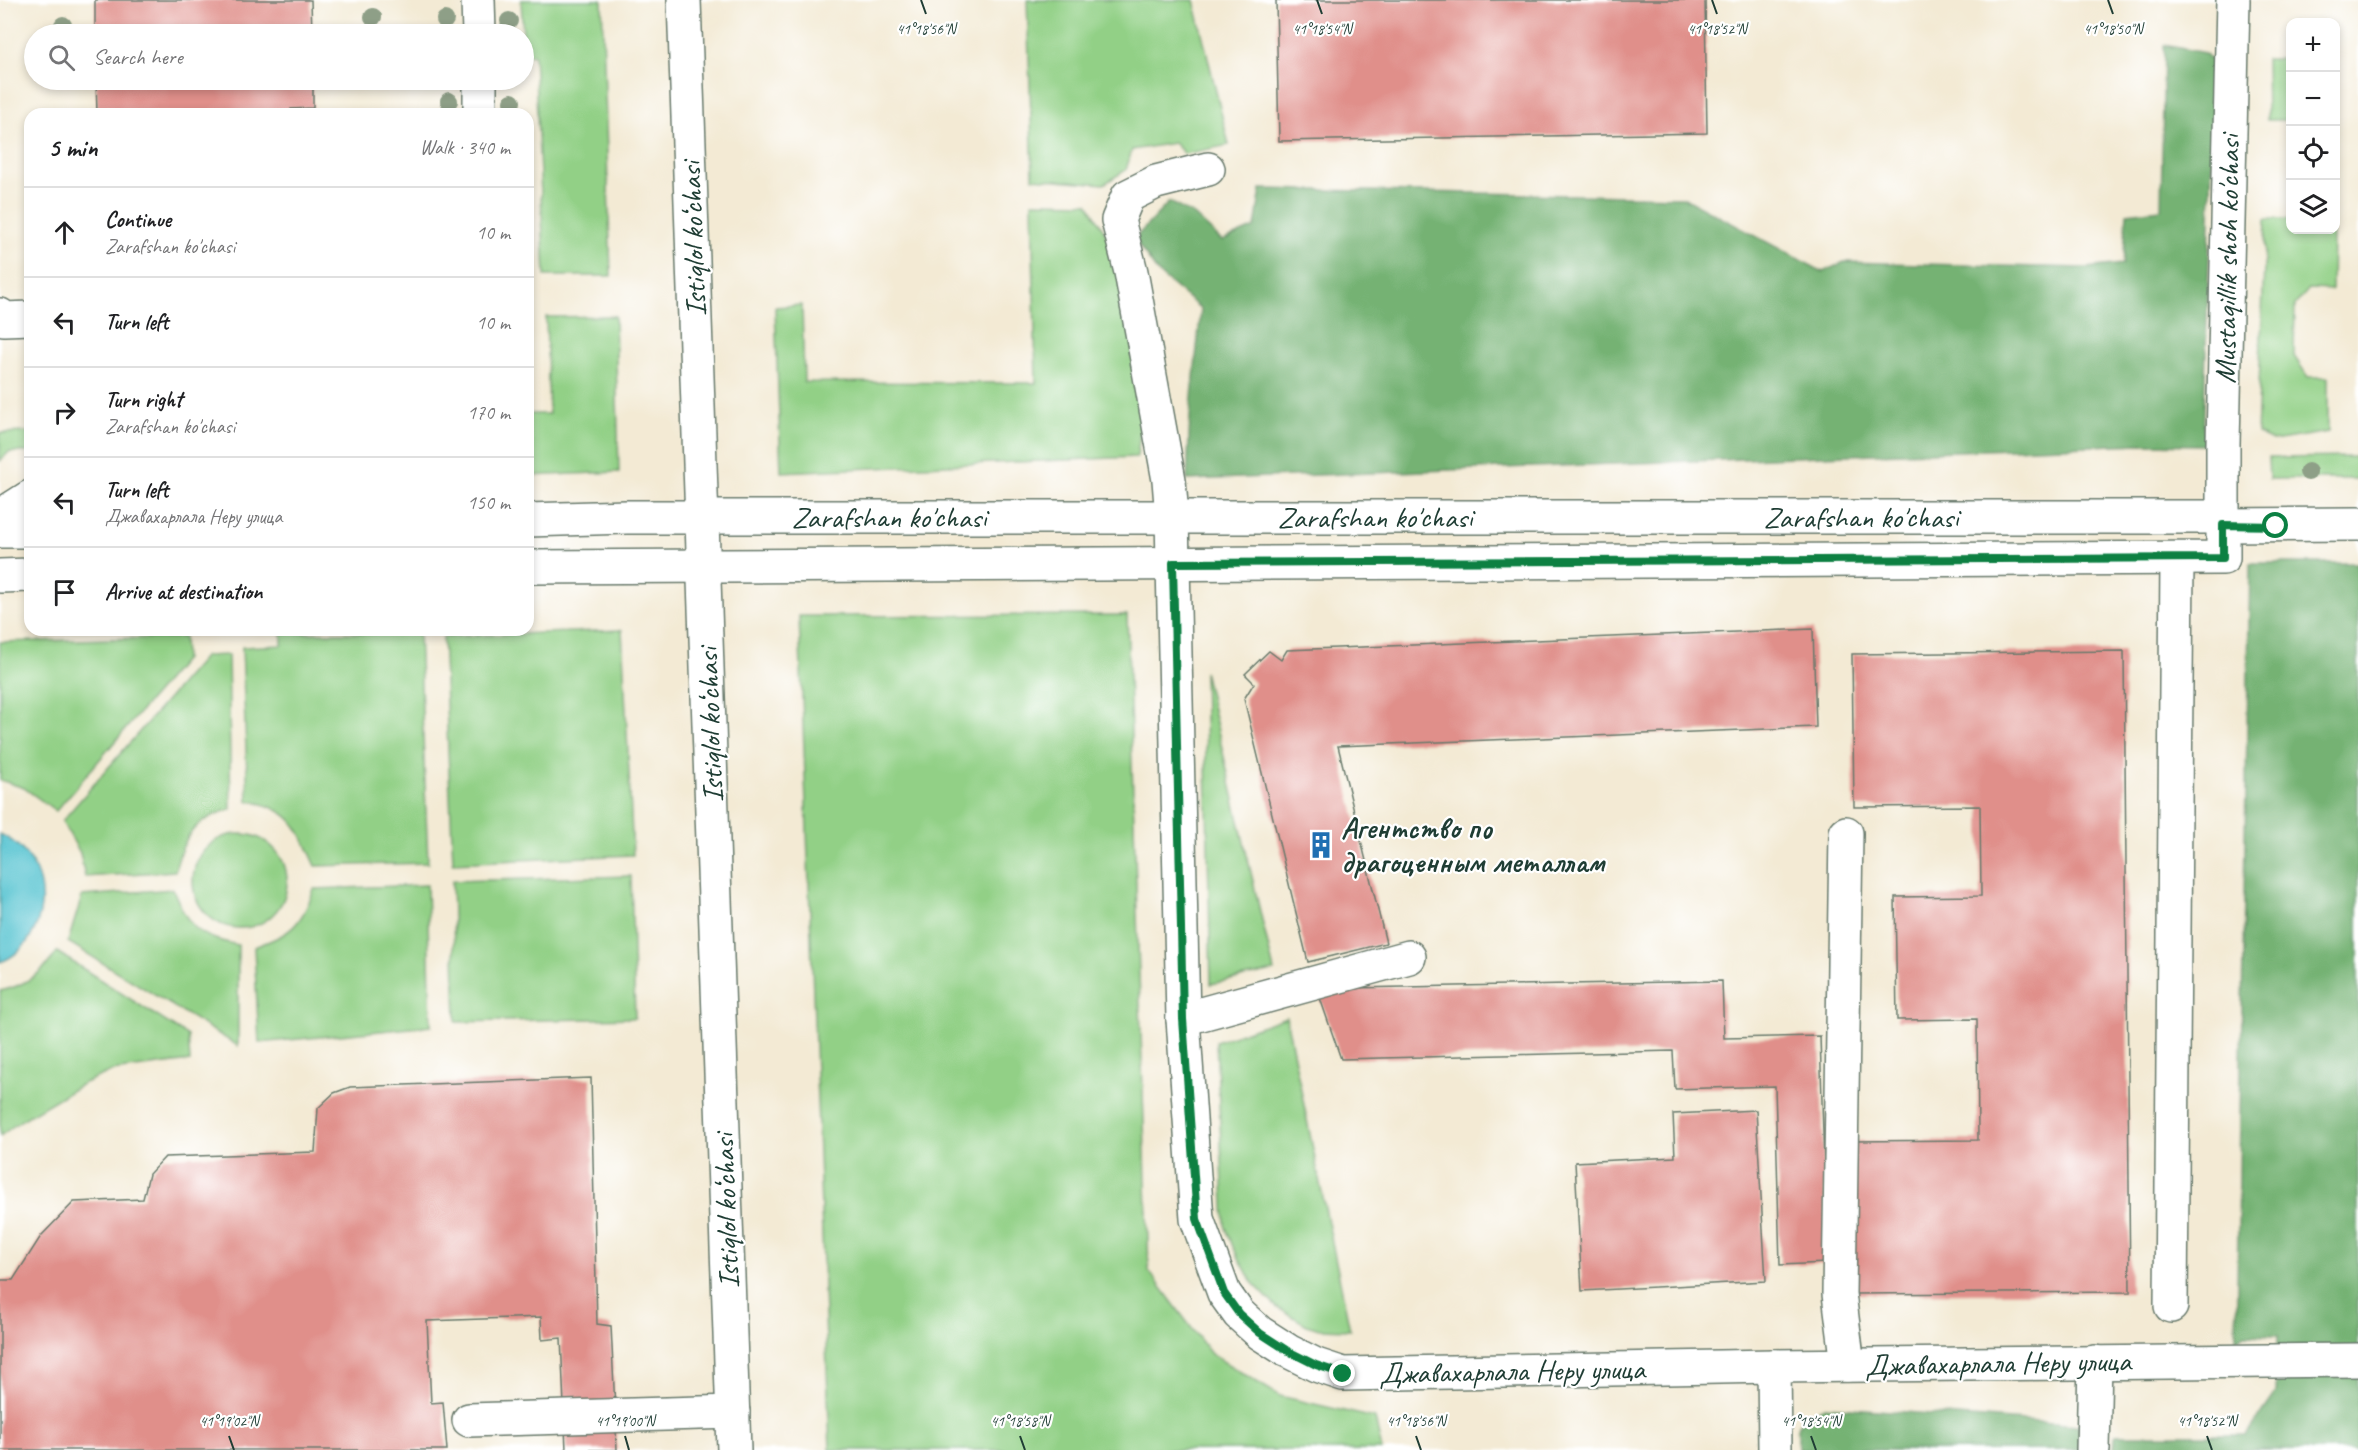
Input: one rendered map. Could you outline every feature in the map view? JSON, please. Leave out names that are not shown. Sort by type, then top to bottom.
[{"type":"street","points":[[478,0],[479,24]]},
{"type":"street","name":"Istiqlol ko‘chasi","points":[[684,0],[734,1450]]},
{"type":"street","name":"Mustaqillik shoh ko'chasi","points":[[2223,558],[2233,0]]},
{"type":"street","points":[[480,90],[480,108]]},
{"type":"street","name":"Джавахарлала Неру улица","points":[[1208,169],[1156,182],[1128,196],[1118,220],[1131,272],[1169,480],[1172,517],[1183,1019],[1197,1219],[1224,1293],[1239,1314],[1260,1333],[1288,1351],[1316,1365],[1343,1374],[1774,1366],[2358,1360]]},
{"type":"street","points":[[0,315],[4,319],[24,318]]},
{"type":"street","points":[[0,516],[24,500]]},
{"type":"street","name":"Zarafshan ko'chasi","points":[[534,517],[2223,521],[2358,524]]},
{"type":"street","points":[[0,531],[24,531]]},
{"type":"street","name":"Zarafshan ko'chasi","points":[[534,567],[2223,558]]},
{"type":"street","points":[[2171,1306],[2177,559]]},
{"type":"street","points":[[0,576],[24,575]]},
{"type":"street","points":[[1846,833],[1839,1294],[1848,1365]]},
{"type":"street","points":[[1183,1019],[1409,957]]},
{"type":"street","points":[[2093,1450],[2095,1362]]},
{"type":"street","points":[[1774,1366],[1775,1450]]},
{"type":"street","points":[[470,1420],[733,1412]]},
{"type":"green space","points":[[521,0],[602,0],[611,276],[545,276],[534,24],[522,24]]},
{"type":"green space","points":[[1027,0],[1194,0],[1229,145],[1185,154],[1174,143],[1132,150],[1126,170],[1104,184],[1033,178]]},
{"type":"green space","points":[[2164,45],[2205,53],[2215,64],[2203,445],[2142,444],[1187,480],[1190,416],[1201,309],[1158,273],[1134,239],[1169,202],[1194,215],[1222,241],[1255,227],[1261,189],[1683,197],[1823,272],[1844,262],[2086,268],[2123,264],[2127,213],[2161,209]]},
{"type":"green space","points":[[2266,59],[2286,59],[2286,120],[2267,120]]},
{"type":"green space","points":[[1032,202],[1088,203],[1105,232],[1129,297],[1143,408],[1137,457],[781,472],[775,307],[802,305],[804,382],[1036,383]]},
{"type":"green space","points":[[2266,219],[2286,219],[2286,234],[2333,234],[2332,290],[2309,289],[2295,305],[2294,356],[2308,377],[2328,377],[2328,432],[2273,441],[2257,434]]},
{"type":"green space","points":[[615,316],[619,472],[534,476],[534,414],[549,414],[546,317]]},
{"type":"green space","points":[[24,432],[24,452],[9,452],[0,461],[0,433]]},
{"type":"green space","points":[[2358,457],[2358,479],[2269,479],[2268,458]]},
{"type":"green space","points":[[2250,563],[2358,563],[2358,1450],[2114,1450],[2115,1435],[2247,1435],[2276,1393],[2278,1336],[2242,1335],[2236,1341]]},
{"type":"green space","points":[[1127,615],[1149,1271],[1211,1354],[1280,1396],[1375,1418],[1382,1450],[830,1450],[799,616]]},
{"type":"green space","points":[[622,630],[633,855],[453,863],[443,637],[534,636],[534,633]]},
{"type":"green space","points":[[282,636],[419,636],[428,863],[316,866],[299,831],[285,815],[263,804],[248,801],[242,647],[282,645]]},
{"type":"green space","points":[[184,637],[185,659],[56,811],[24,788],[0,780],[0,642]]},
{"type":"green space","points":[[228,655],[231,809],[208,818],[193,830],[182,847],[175,871],[85,877],[80,853],[62,821],[205,656]]},
{"type":"green space","points":[[1204,671],[1274,971],[1211,984]]},
{"type":"green space","points":[[240,834],[258,838],[273,848],[283,863],[287,881],[283,899],[273,914],[258,924],[240,928],[222,924],[207,914],[197,899],[193,881],[197,863],[207,848],[222,838]]},
{"type":"green space","points":[[631,876],[635,1018],[456,1022],[452,881]]},
{"type":"green space","points":[[427,885],[431,1026],[259,1043],[254,947],[277,938],[293,927],[304,912],[314,889]]},
{"type":"green space","points":[[173,889],[184,913],[196,928],[212,938],[238,945],[238,1046],[68,942],[82,896]]},
{"type":"green space","points":[[57,952],[188,1036],[190,1061],[112,1071],[82,1084],[20,1121],[0,1136],[0,991],[33,978]]},
{"type":"green space","points":[[1286,1017],[1350,1330],[1319,1329],[1307,1325],[1276,1307],[1252,1282],[1233,1247],[1225,1225],[1216,1042]]},
{"type":"green space","points":[[1824,1406],[2079,1425],[2078,1450],[1798,1450],[1798,1425]]},
{"type":"water","points":[[0,834],[24,852],[33,864],[41,892],[41,907],[38,922],[31,936],[18,952],[0,962]]},
{"type":"building","points":[[95,0],[311,0],[312,24],[95,24]]},
{"type":"building","points":[[1276,0],[1705,0],[1707,133],[1279,141]]},
{"type":"building","points":[[96,90],[313,90],[313,108],[97,108]]},
{"type":"building","name":"Агентство по драгоценным металлам","points":[[1813,629],[1816,727],[1338,746],[1386,943],[1308,962],[1244,699],[1254,683],[1245,674],[1269,651],[1281,660],[1287,650]]},
{"type":"building","points":[[2124,651],[2130,1292],[1852,1294],[1850,1141],[1978,1140],[1977,1019],[1897,1020],[1895,897],[1981,896],[1980,806],[1854,807],[1852,654]]},
{"type":"building","points":[[1722,981],[1724,1038],[1820,1036],[1827,1263],[1780,1265],[1775,1086],[1675,1089],[1673,1051],[1341,1059],[1320,998],[1353,988]]},
{"type":"building","points":[[591,1078],[597,1324],[611,1326],[617,1450],[566,1450],[561,1338],[542,1340],[541,1317],[427,1321],[431,1403],[443,1402],[447,1450],[0,1450],[0,1280],[13,1280],[41,1236],[74,1202],[143,1199],[149,1174],[165,1157],[315,1152],[318,1108],[334,1093],[350,1087]]},
{"type":"building","points":[[1756,1110],[1766,1281],[1582,1291],[1575,1162],[1675,1157],[1673,1114]]},
{"type":"place","name":"Агентство по драгоценным металлам","points":[[1321,845]]},
{"type":"route","points":[[1343,1374],[1316,1365],[1288,1351],[1260,1333],[1239,1314],[1224,1293],[1197,1219],[1183,1019],[1173,563],[2223,558],[2223,525],[2276,526]]}]
